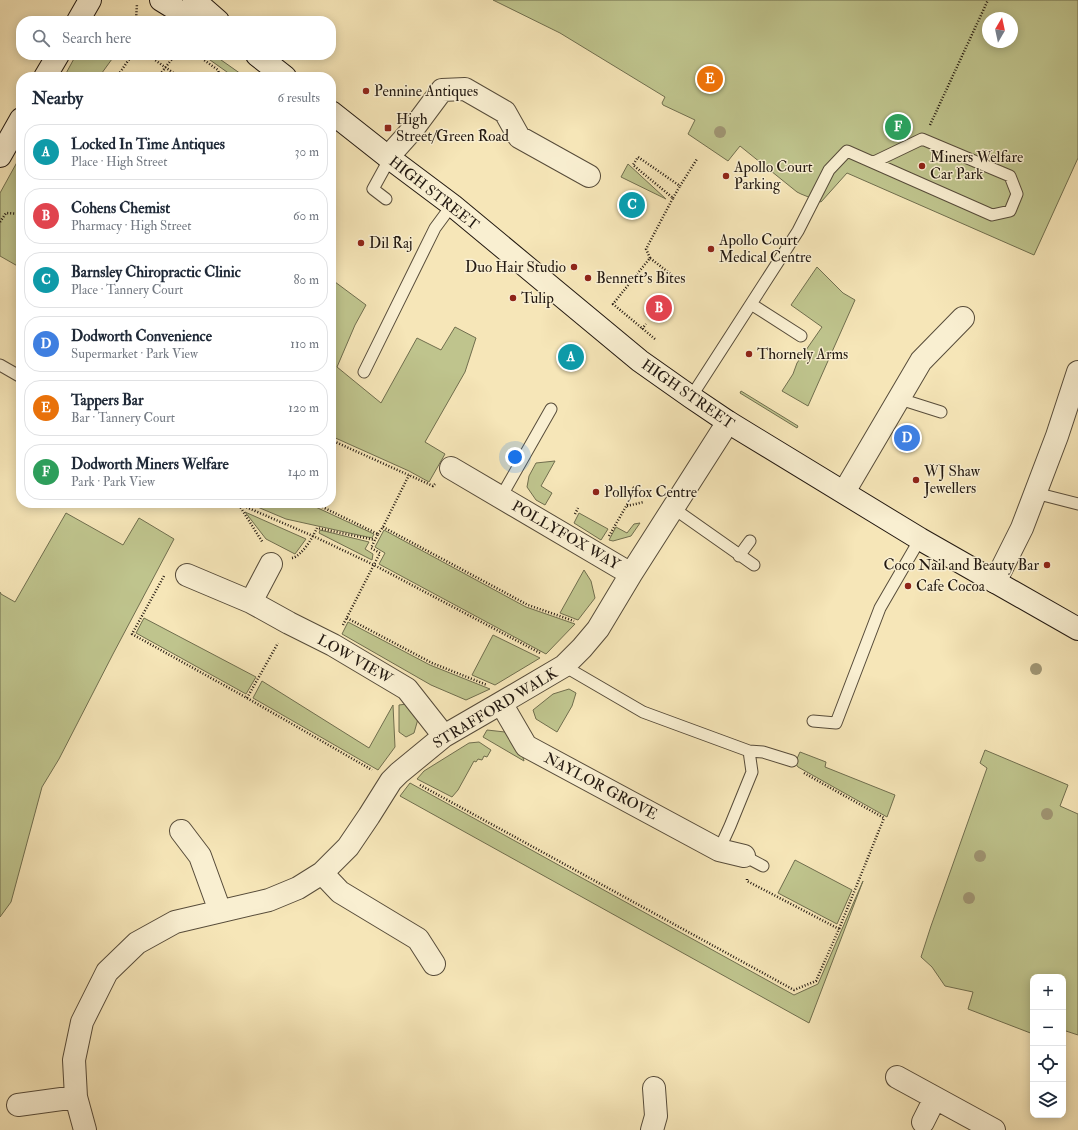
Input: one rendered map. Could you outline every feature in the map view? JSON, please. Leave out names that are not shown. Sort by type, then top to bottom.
[{"type":"street","points":[[83,11],[102,0]]},
{"type":"street","points":[[161,0],[187,16]]},
{"type":"street","points":[[194,0],[212,16]]},
{"type":"street","points":[[48,72],[55,60]]},
{"type":"street","points":[[263,60],[276,72]]},
{"type":"street","points":[[389,157],[413,129],[442,90],[465,89],[505,112],[519,137],[589,176]]},
{"type":"street","name":"HIGH STREET","points":[[336,116],[452,205],[640,361],[691,397],[728,422],[920,539],[1078,629]]},
{"type":"street","points":[[0,156],[16,128]]},
{"type":"street","points":[[844,492],[921,361],[963,318]]},
{"type":"street","points":[[995,582],[1022,528],[1077,379]]},
{"type":"street","name":"STRAFFORD WALK","points":[[85,1130],[76,1097],[74,1060],[82,1022],[107,972],[137,943],[175,922],[270,900],[298,888],[322,873],[348,847],[395,777],[444,736],[564,666],[598,629],[631,574],[728,422]]},
{"type":"street","name":"POLLYFOX WAY","points":[[451,468],[631,574]]},
{"type":"street","points":[[251,602],[271,564]]},
{"type":"street","name":"LOW VIEW","points":[[187,575],[251,602],[333,645],[407,689],[444,736]]},
{"type":"street","name":"NAYLOR GROVE","points":[[501,703],[526,746],[719,850],[744,856]]},
{"type":"street","points":[[181,831],[200,856],[220,911]]},
{"type":"street","points":[[322,873],[340,892],[418,939],[434,964]]},
{"type":"street","points":[[898,1077],[994,1130]]},
{"type":"street","points":[[652,1130],[656,1116],[654,1088]]},
{"type":"street","points":[[18,1105],[76,1097]]},
{"type":"street","points":[[923,1122],[935,1098]]},
{"type":"lane","points":[[691,397],[798,231],[829,170],[847,151],[992,215],[1010,211],[1017,194],[1010,176],[922,139],[874,162]]},
{"type":"lane","points":[[386,199],[373,189],[389,157]]},
{"type":"lane","points":[[364,372],[435,228],[452,205]]},
{"type":"lane","points":[[751,304],[801,336]]},
{"type":"lane","points":[[0,365],[16,373]]},
{"type":"lane","points":[[900,399],[941,412]]},
{"type":"lane","name":"POLLYFOX WAY","points":[[501,497],[551,409]]},
{"type":"lane","points":[[1035,493],[1078,504]]},
{"type":"lane","points":[[673,508],[739,556],[754,565]]},
{"type":"lane","points":[[813,721],[836,723],[880,608],[920,539]]},
{"type":"lane","points":[[739,556],[750,541]]},
{"type":"lane","points":[[564,666],[642,712],[750,751],[763,752],[792,760]]},
{"type":"lane","points":[[719,850],[752,772],[750,751]]},
{"type":"lane","points":[[744,856],[763,866]]},
{"type":"path","points":[[136,16],[138,0]]},
{"type":"path","points":[[922,139],[988,0]]},
{"type":"path","points":[[120,72],[129,60]]},
{"type":"path","points":[[156,60],[174,72]]},
{"type":"path","points":[[162,72],[171,60]]},
{"type":"path","points":[[204,60],[219,72]]},
{"type":"path","points":[[673,198],[633,165],[638,157],[680,186]]},
{"type":"path","points":[[682,283],[650,258],[646,249],[673,198],[697,159]]},
{"type":"path","points":[[0,222],[6,213],[16,214]]},
{"type":"path","points":[[650,258],[613,304],[655,339]]},
{"type":"path","points":[[642,329],[646,324]]},
{"type":"path","points":[[336,442],[433,486],[451,468]]},
{"type":"path","points":[[333,645],[380,553],[371,548],[409,475]]},
{"type":"path","points":[[599,554],[636,489],[632,487]]},
{"type":"path","points":[[626,506],[644,502]]},
{"type":"path","points":[[242,508],[262,539],[271,564],[297,557],[313,536],[317,528],[375,540]]},
{"type":"path","points":[[248,508],[313,536],[374,565],[564,666]]},
{"type":"path","points":[[324,508],[378,534]]},
{"type":"path","points":[[383,527],[528,605],[598,629]]},
{"type":"path","points":[[187,575],[170,565],[132,634],[247,698],[794,990],[816,981],[839,929],[884,818],[796,769],[792,760]]},
{"type":"path","points":[[347,618],[432,663],[494,688],[501,703]]},
{"type":"path","points":[[247,698],[289,623]]},
{"type":"path","points":[[744,856],[747,881],[839,929]]},
{"type":"green space","points":[[493,0],[1078,0],[1078,158],[1034,255],[847,173],[821,202],[801,194],[740,146],[728,161],[688,134],[695,120],[663,105],[662,103],[665,97],[560,33]]},
{"type":"green space","points":[[73,60],[111,60],[103,72],[67,72]]},
{"type":"green space","points":[[210,60],[221,60],[238,72],[227,72]]},
{"type":"green space","points":[[16,164],[16,265],[0,256],[0,193]]},
{"type":"green space","points":[[628,164],[666,199],[621,177]]},
{"type":"green space","points":[[817,267],[843,293],[855,300],[808,406],[782,391],[793,374],[797,363],[822,327],[791,305]]},
{"type":"green space","points":[[336,283],[366,305],[355,325],[337,367],[381,403],[417,338],[441,350],[455,327],[476,338],[465,372],[425,442],[445,454],[429,482],[409,471],[336,438]]},
{"type":"green space","points":[[741,391],[798,426],[797,428],[740,393]]},
{"type":"green space","points":[[555,461],[541,486],[552,493],[545,505],[536,500],[527,487],[529,476],[536,463]]},
{"type":"green space","points":[[260,508],[318,508],[374,534],[372,538],[286,519]]},
{"type":"green space","points":[[245,512],[306,539],[295,554],[266,539]]},
{"type":"green space","points":[[66,513],[123,545],[139,518],[174,539],[59,759],[42,787],[11,902],[0,917],[0,592],[15,602]]},
{"type":"green space","points":[[579,513],[608,529],[601,540],[574,523]]},
{"type":"green space","points":[[640,523],[631,536],[613,541],[609,540],[616,527],[627,533],[634,524]]},
{"type":"green space","points":[[320,530],[369,542],[365,549],[373,554],[372,560],[319,533]]},
{"type":"green space","points":[[384,530],[526,607],[575,624],[546,654],[379,564],[385,553],[375,547]]},
{"type":"green space","points":[[584,570],[591,581],[595,598],[578,620],[560,613]]},
{"type":"green space","points":[[144,618],[256,677],[246,694],[136,633]]},
{"type":"green space","points":[[348,622],[430,665],[490,689],[466,700],[431,685],[342,634]]},
{"type":"green space","points":[[493,635],[540,658],[495,685],[472,675]]},
{"type":"green space","points":[[262,681],[369,748],[393,705],[395,747],[378,770],[253,698]]},
{"type":"green space","points":[[569,689],[576,693],[572,706],[557,732],[536,719],[533,710],[553,694]]},
{"type":"green space","points":[[407,704],[418,719],[414,733],[406,737],[399,732],[399,705]]},
{"type":"green space","points":[[487,730],[505,732],[521,750],[524,761],[483,737]]},
{"type":"green space","points":[[479,742],[491,750],[487,757],[484,756],[482,760],[478,759],[476,762],[474,761],[458,790],[452,797],[417,779],[424,771],[469,743]]},
{"type":"green space","points":[[985,750],[1068,785],[1060,806],[1078,814],[1078,1035],[1066,1031],[1066,974],[1030,974],[1030,1033],[968,1009],[973,992],[945,986],[932,967],[921,957],[987,768],[980,763]]},
{"type":"green space","points":[[800,752],[826,762],[825,767],[895,795],[887,817],[798,767],[795,763]]},
{"type":"green space","points":[[410,783],[794,995],[818,984],[863,881],[809,1023],[400,796]]},
{"type":"green space","points":[[795,860],[852,890],[837,924],[778,893]]},
{"type":"place","name":"Tappers Bar","points":[[710,79]]},
{"type":"place","name":"Pennine Antiques","points":[[366,91]]},
{"type":"place","name":"Dodworth Miners Welfare","points":[[898,127]]},
{"type":"place","name":"High Street/Green Road","points":[[388,128]]},
{"type":"place","name":"Miners Welfare Car Park","points":[[922,166]]},
{"type":"place","name":"Apollo Court Parking","points":[[726,176]]},
{"type":"place","name":"Barnsley Chiropractic Clinic","points":[[632,205]]},
{"type":"place","name":"Dil Raj","points":[[361,243]]},
{"type":"place","name":"Apollo Court Medical Centre","points":[[711,249]]},
{"type":"place","name":"Duo Hair Studio","points":[[574,267]]},
{"type":"place","name":"Bennett's Bites","points":[[588,278]]},
{"type":"place","name":"Tulip","points":[[513,298]]},
{"type":"place","name":"Cohens Chemist","points":[[659,308]]},
{"type":"place","name":"Thornely Arms","points":[[749,354]]},
{"type":"place","name":"Locked In Time Antiques","points":[[571,357]]},
{"type":"place","name":"Dodworth Convenience","points":[[907,438]]},
{"type":"place","name":"WJ Shaw Jewellers","points":[[916,480]]},
{"type":"place","name":"Pollyfox Centre","points":[[596,492]]},
{"type":"place","name":"Coco Nail and Beauty Bar","points":[[1047,565]]},
{"type":"place","name":"Cafe Cocoa","points":[[908,586]]}]
